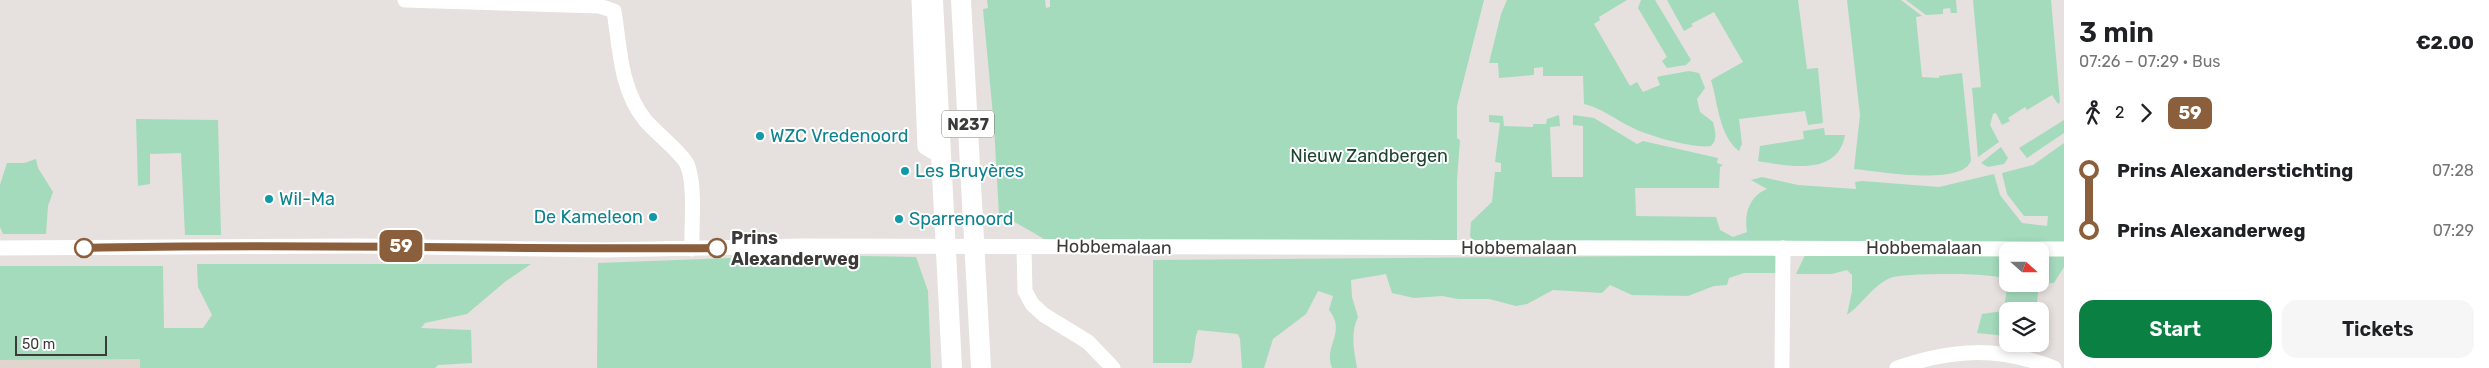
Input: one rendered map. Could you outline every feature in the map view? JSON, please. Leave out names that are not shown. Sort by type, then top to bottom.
[{"type":"main road","name":"N237","points":[[933,0],[952,368]]},
{"type":"main road","name":"N237","points":[[961,0],[981,368]]},
{"type":"street","points":[[405,0],[600,3],[614,10],[625,84],[634,104],[645,120],[687,164],[691,184],[692,249]]},
{"type":"street","points":[[919,0],[925,147],[942,156]]},
{"type":"street","points":[[0,248],[360,246],[604,250],[801,246],[946,248]]},
{"type":"street","name":"Hobbemalaan","points":[[946,248],[1024,248],[1046,246],[1256,249],[2064,249]]},
{"type":"street","points":[[1024,248],[1025,291],[1032,304],[1044,315],[1088,342],[1113,368]]},
{"type":"street","points":[[1782,368],[1783,248]]},
{"type":"street","points":[[1897,368],[1930,356],[1962,352],[1998,353],[2054,368]]},
{"type":"shaded area","points":[[140,359],[140,368],[0,368],[0,360]]},
{"type":"green space","name":"Nieuw Zandbergen","points":[[987,0],[1045,0],[1046,8],[1050,7],[1050,0],[1484,0],[1457,106],[1457,138],[1460,140],[1457,180],[1457,243],[1047,241],[999,215],[994,126],[983,9],[988,8]]},
{"type":"green space","points":[[1507,0],[1627,0],[1599,17],[1600,20],[1594,24],[1630,86],[1637,82],[1643,92],[1660,85],[1657,77],[1689,71],[1699,73],[1705,88],[1697,99],[1700,112],[1713,122],[1715,141],[1711,146],[1693,145],[1636,130],[1584,104],[1583,76],[1543,76],[1543,67],[1534,68],[1534,75],[1499,78],[1498,63],[1489,63],[1501,14]]},
{"type":"green space","points":[[1641,0],[1655,0],[1691,60],[1686,65],[1667,68],[1662,61],[1667,57],[1638,8]]},
{"type":"green space","points":[[1667,0],[1798,0],[1807,69],[1818,68],[1823,123],[1808,125],[1805,111],[1739,119],[1742,144],[1739,151],[1732,145],[1723,128],[1711,80],[1743,62],[1714,12],[1691,24],[1693,26],[1684,31]]},
{"type":"green space","points":[[1847,0],[1901,0],[1922,16],[1916,17],[1922,77],[1939,78],[1939,76],[1962,73],[1971,160],[1965,168],[1953,173],[1937,175],[1899,174],[1854,169],[1860,115]]},
{"type":"green space","points":[[1906,0],[1956,0],[1957,13],[1951,13],[1950,8],[1943,9],[1943,14],[1926,15]]},
{"type":"green space","points":[[1973,0],[2051,0],[2060,102],[2058,104],[2052,95],[2027,110],[2025,107],[2008,118],[2010,121],[2002,125],[1996,113],[1993,114],[1990,125],[1999,142],[1978,157],[1972,88],[1981,87]]},
{"type":"green space","points":[[1489,115],[1503,116],[1504,126],[1533,127],[1533,124],[1546,124],[1547,119],[1559,115],[1560,126],[1550,127],[1552,177],[1583,177],[1583,126],[1573,125],[1573,115],[1594,118],[1637,144],[1643,141],[1718,158],[1717,163],[1723,165],[1720,167],[1719,188],[1635,188],[1636,216],[1716,217],[1720,230],[1733,237],[1747,232],[1746,219],[1749,207],[1756,196],[1767,189],[1751,180],[1762,177],[1798,185],[1856,189],[1855,182],[1862,181],[1939,187],[1994,174],[2000,195],[2022,223],[2047,226],[2048,216],[2024,216],[2007,194],[2002,173],[2033,165],[2064,143],[2064,245],[2049,245],[2049,242],[1999,242],[1999,245],[1473,241],[1470,236],[1471,222],[1492,202],[1495,172],[1501,172],[1501,163],[1495,162],[1500,123],[1489,122]]},
{"type":"green space","points":[[136,119],[218,120],[221,235],[185,235],[181,153],[150,154],[150,184],[138,186]]},
{"type":"green space","points":[[2064,120],[2064,133],[2027,158],[2019,148]]},
{"type":"green space","points":[[1824,128],[1825,135],[1845,135],[1840,148],[1833,157],[1822,163],[1810,166],[1796,166],[1758,161],[1760,146],[1804,139],[1803,131]]},
{"type":"green space","points":[[2001,147],[2008,158],[2004,164],[1988,167],[1981,163]]},
{"type":"green space","points":[[36,159],[38,168],[53,192],[48,206],[46,234],[3,234],[0,227],[0,185],[7,163],[24,163]]},
{"type":"green space","points":[[812,255],[916,257],[928,291],[931,368],[597,368],[598,263]]},
{"type":"green space","points":[[1773,255],[1777,257],[1776,273],[1744,273],[1729,278],[1727,285],[1714,286],[1688,296],[1632,295],[1610,285],[1602,293],[1553,290],[1527,304],[1516,306],[1489,299],[1458,299],[1442,296],[1414,298],[1392,293],[1386,274],[1351,280],[1352,297],[1358,317],[1353,336],[1357,368],[1332,368],[1330,352],[1336,326],[1329,310],[1333,296],[1318,291],[1306,314],[1273,339],[1264,368],[1242,368],[1238,334],[1198,330],[1191,363],[1153,363],[1153,260]]},
{"type":"green space","points":[[1805,255],[1999,256],[1999,277],[1950,274],[1912,275],[1890,278],[1872,291],[1847,315],[1852,291],[1852,275],[1847,270],[1832,274],[1796,274]]},
{"type":"green space","points":[[2049,256],[2064,256],[2064,267],[2054,283],[2049,283]]},
{"type":"green space","points":[[197,264],[531,264],[506,281],[467,314],[425,323],[421,328],[471,330],[472,363],[438,365],[435,368],[140,368],[140,359],[0,360],[0,266],[163,266],[164,328],[203,328],[212,315],[198,287]]},
{"type":"green space","points":[[2007,292],[2038,292],[2037,302],[2005,302]]},
{"type":"green space","points":[[1999,312],[1999,335],[1977,333],[1982,314]]},
{"type":"bus line","name":"59","points":[[84,248],[360,246],[604,250],[717,248]]},
{"type":"place","name":"WZC Vredenoord","points":[[760,136]]},
{"type":"place","name":"Les Bruyères","points":[[905,171]]},
{"type":"place","name":"Wil-Ma","points":[[269,199]]},
{"type":"place","name":"De Kameleon","points":[[653,217]]},
{"type":"place","name":"Sparrenoord","points":[[899,219]]},
{"type":"place","name":"Prins Alexanderweg","points":[[717,248]]}]
